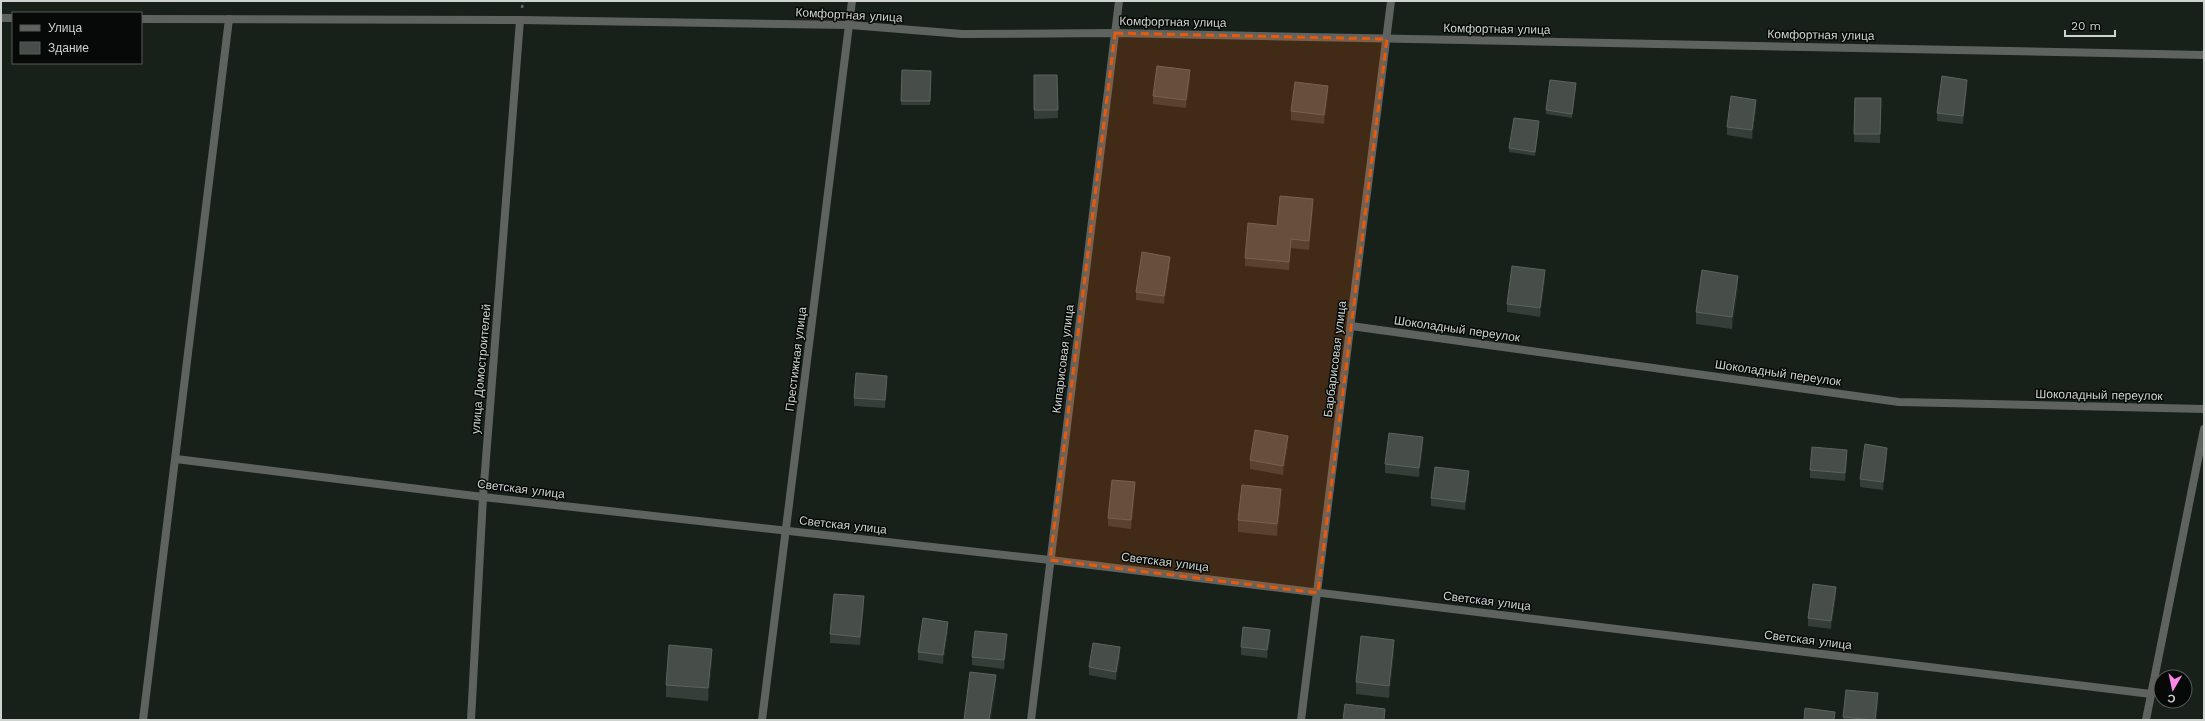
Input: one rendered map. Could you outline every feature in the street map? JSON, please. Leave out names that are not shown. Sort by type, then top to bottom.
[{"type":"street","name":"Престижная улица","points":[[762,720],[852,1]]},
{"type":"street","name":"Кипарисовая улица","points":[[1031,720],[1119,1]]},
{"type":"street","name":"Барбарисовая улица","points":[[1301,720],[1391,1]]},
{"type":"street","points":[[1,18],[12,18]]},
{"type":"street","name":"Комфортная улица","points":[[142,19],[520,20],[850,25],[962,34],[1115,33],[2204,55]]},
{"type":"street","points":[[143,720],[229,19]]},
{"type":"street","name":"улица Домостроителей","points":[[471,720],[483,497],[520,20]]},
{"type":"street","name":"Шоколадный переулок","points":[[1351,326],[1899,402],[2204,409]]},
{"type":"street","points":[[2146,720],[2204,429]]},
{"type":"street","name":"Светская улица","points":[[176,459],[483,497],[1050,560],[2151,694]]},
{"type":"highlighted area","points":[[1115,33],[1387,39],[1318,593],[1050,560]]},
{"type":"building","points":[[1157,66],[1190,70],[1186,100],[1153,96]]},
{"type":"building","points":[[902,70],[931,71],[930,101],[901,101]]},
{"type":"building","points":[[1034,75],[1057,75],[1058,110],[1034,110]]},
{"type":"building","points":[[1942,76],[1967,80],[1963,116],[1937,113]]},
{"type":"building","points":[[1550,80],[1576,83],[1572,114],[1546,110]]},
{"type":"building","points":[[1295,82],[1328,86],[1324,115],[1291,111]]},
{"type":"building","points":[[1731,96],[1756,100],[1752,130],[1727,127]]},
{"type":"building","points":[[1855,98],[1881,98],[1880,134],[1854,134]]},
{"type":"building","points":[[1514,118],[1539,121],[1535,152],[1509,148]]},
{"type":"building","points":[[1280,196],[1313,199],[1309,241],[1291,239],[1289,262],[1245,258],[1248,223],[1277,226]]},
{"type":"building","points":[[1142,252],[1170,257],[1164,296],[1136,292]]},
{"type":"building","points":[[1512,266],[1545,270],[1540,308],[1507,304]]},
{"type":"building","points":[[1702,270],[1738,276],[1732,317],[1696,312]]},
{"type":"building","points":[[856,373],[887,376],[885,400],[854,398]]},
{"type":"building","points":[[1255,430],[1288,436],[1283,466],[1250,460]]},
{"type":"building","points":[[1389,433],[1423,437],[1419,468],[1385,464]]},
{"type":"building","points":[[1865,444],[1887,448],[1883,482],[1860,479]]},
{"type":"building","points":[[1812,447],[1847,450],[1845,473],[1810,470]]},
{"type":"building","points":[[1435,467],[1469,471],[1465,502],[1431,498]]},
{"type":"building","points":[[1112,480],[1135,482],[1131,520],[1108,518]]},
{"type":"building","points":[[1242,485],[1281,489],[1277,524],[1238,520]]},
{"type":"building","points":[[1813,584],[1836,587],[1831,621],[1808,618]]},
{"type":"building","points":[[834,594],[864,596],[860,637],[830,634]]},
{"type":"building","points":[[923,618],[948,622],[943,655],[918,652]]},
{"type":"building","points":[[1243,627],[1270,630],[1267,650],[1241,647]]},
{"type":"building","points":[[975,631],[1007,634],[1004,660],[972,657]]},
{"type":"building","points":[[1361,636],[1394,640],[1389,686],[1356,682]]},
{"type":"building","points":[[1093,643],[1120,647],[1116,672],[1089,667]]},
{"type":"building","points":[[669,645],[712,649],[708,688],[666,685]]},
{"type":"building","points":[[970,672],[996,675],[989,720],[964,720]]},
{"type":"building","points":[[1846,690],[1878,693],[1875,720],[1843,717]]},
{"type":"building","points":[[1345,704],[1385,709],[1384,720],[1343,720]]},
{"type":"building","points":[[1805,708],[1835,712],[1834,720],[1804,720]]}]
